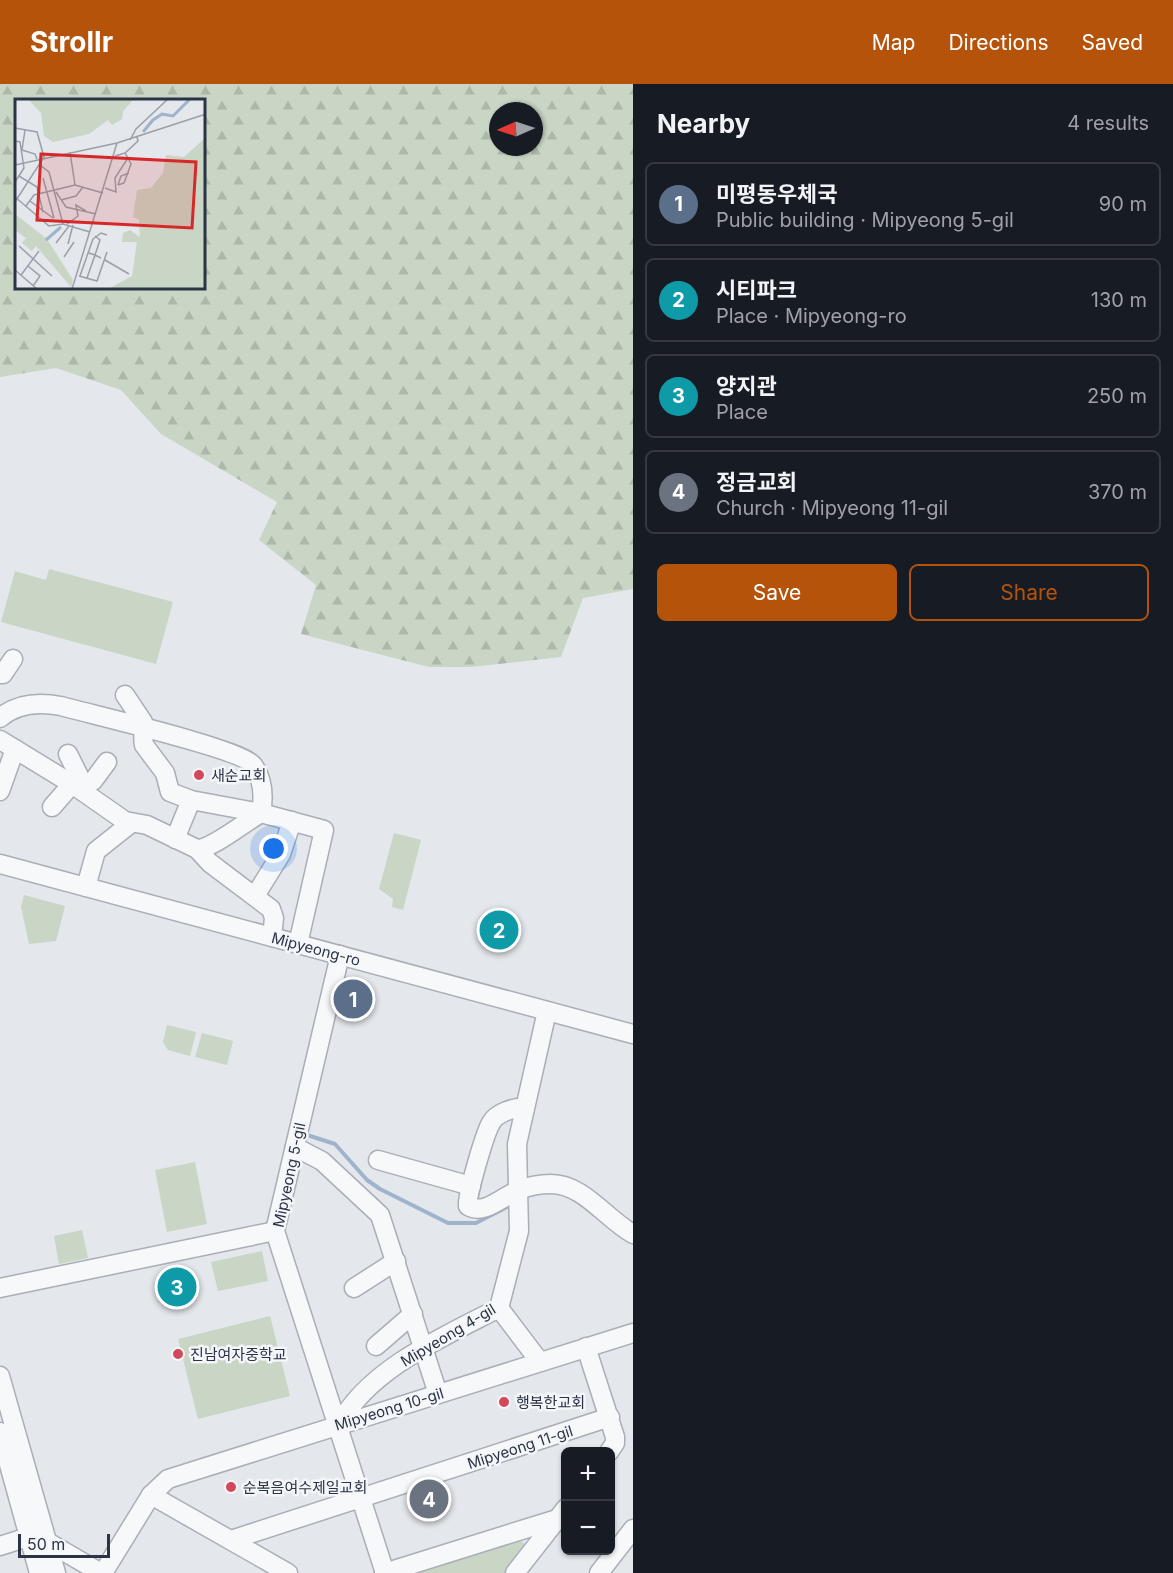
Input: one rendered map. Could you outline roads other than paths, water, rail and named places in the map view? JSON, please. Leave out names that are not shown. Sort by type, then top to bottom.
[{"type":"street","points":[[0,674],[3,674],[13,659]]},
{"type":"street","points":[[125,695],[143,722],[144,745],[165,773],[167,790],[179,798],[261,813],[324,830],[298,944]]},
{"type":"street","points":[[0,718],[17,707],[54,705],[248,760],[254,765],[262,786],[261,813]]},
{"type":"street","points":[[0,791],[18,746],[130,824],[147,825],[197,849],[210,863],[255,896],[273,913],[272,937]]},
{"type":"street","points":[[68,754],[77,785]]},
{"type":"street","points":[[52,807],[77,785],[95,780],[106,762]]},
{"type":"street","points":[[174,839],[191,800]]},
{"type":"street","points":[[197,849],[212,845],[261,813]]},
{"type":"street","points":[[255,896],[282,854],[292,821]]},
{"type":"street","points":[[86,887],[96,851],[130,824]]},
{"type":"street","name":"Mipyeong-ro","points":[[0,864],[633,1034]]},
{"type":"street","name":"Mipyeong 5-gil","points":[[340,955],[275,1231],[385,1573]]},
{"type":"street","name":"Mipyeong 4-gil","points":[[339,1425],[346,1411],[361,1395],[423,1347],[499,1308],[519,1232],[516,1155],[524,1108],[547,1011]]},
{"type":"street","points":[[524,1108],[512,1109],[491,1123],[467,1204],[476,1209],[518,1197],[549,1184],[572,1188],[584,1195],[614,1222],[633,1234]]},
{"type":"street","points":[[295,1147],[321,1161],[374,1207],[383,1222],[438,1394]]},
{"type":"street","points":[[378,1160],[471,1186]]},
{"type":"street","points":[[0,1288],[275,1231]]},
{"type":"street","points":[[354,1288],[396,1261]]},
{"type":"street","points":[[499,1308],[540,1362]]},
{"type":"street","points":[[376,1346],[412,1314]]},
{"type":"street","name":"Mipyeong 10-gil","points":[[102,1573],[151,1494],[163,1482],[185,1473],[633,1333]]},
{"type":"street","points":[[586,1347],[616,1440],[612,1447]]},
{"type":"street","points":[[0,1376],[37,1539],[39,1573]]},
{"type":"street","name":"Mipyeong 11-gil","points":[[361,1498],[610,1417]]},
{"type":"street","points":[[0,1432],[37,1539],[56,1573]]},
{"type":"street","points":[[151,1494],[288,1573]]},
{"type":"street","points":[[231,1540],[361,1498]]},
{"type":"street","points":[[385,1573],[561,1518]]},
{"type":"street","points":[[515,1573],[561,1519]]},
{"type":"street","points":[[603,1561],[633,1529]]},
{"type":"street","points":[[0,1546],[37,1539],[102,1573]]},
{"type":"waterway","points":[[304,1134],[335,1144],[367,1180],[380,1189],[448,1223],[476,1223],[513,1204]]},
{"type":"place","name":"새순교회","points":[[199,775]]},
{"type":"place","name":"시티파크","points":[[499,930]]},
{"type":"place","name":"미평동우체국","points":[[353,999]]},
{"type":"place","name":"양지관","points":[[177,1287]]},
{"type":"place","name":"진남여자중학교","points":[[178,1354]]},
{"type":"place","name":"행복한교회","points":[[504,1402]]},
{"type":"place","name":"순복음여수제일교회","points":[[231,1487]]},
{"type":"place","name":"정금교회","points":[[429,1499]]}]
